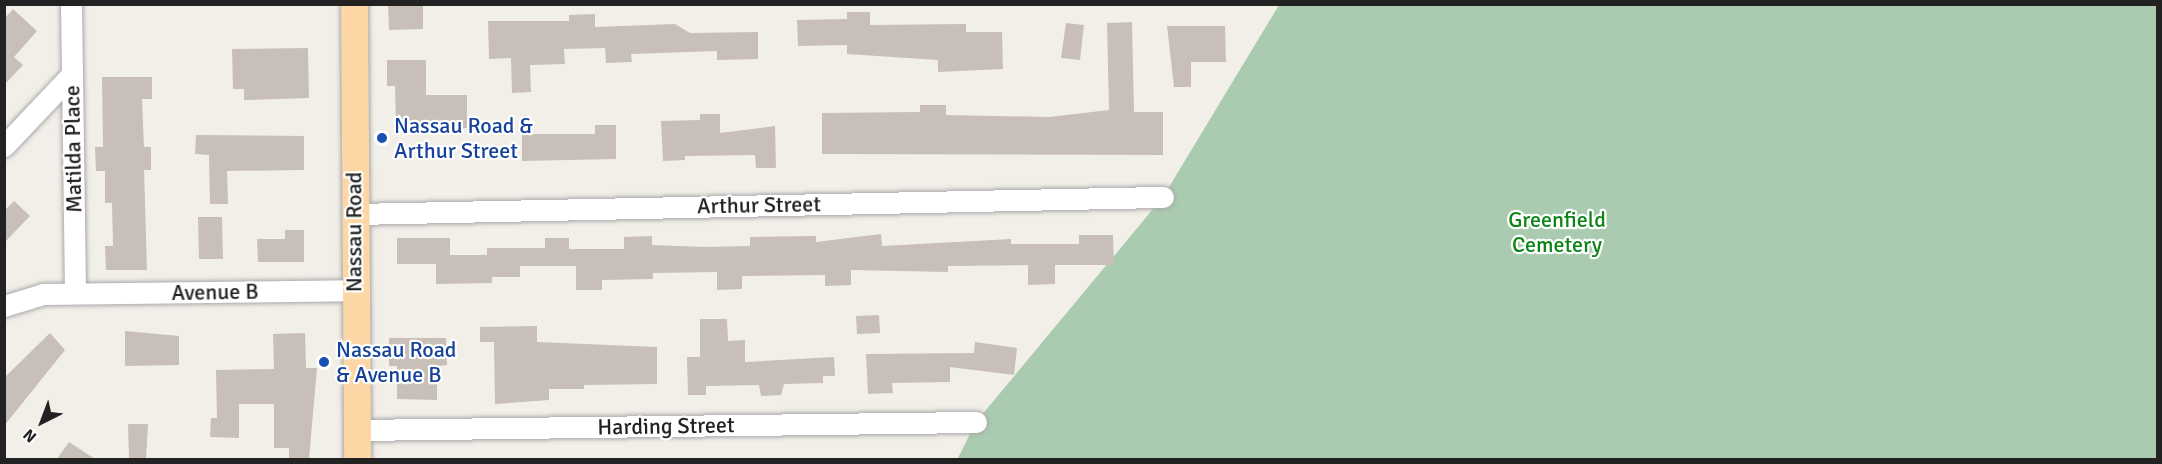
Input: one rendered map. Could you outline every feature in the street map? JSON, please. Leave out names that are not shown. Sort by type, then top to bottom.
[{"type":"main road","name":"Nassau Road","points":[[354,4],[354,290],[357,459]]},
{"type":"street","name":"Matilda Place","points":[[71,4],[75,293]]},
{"type":"street","points":[[4,146],[72,74]]},
{"type":"street","name":"Arthur Street","points":[[355,214],[1163,197]]},
{"type":"street","name":"Avenue B","points":[[4,306],[43,294],[354,290]]},
{"type":"street","name":"Harding Street","points":[[356,430],[976,423]]},
{"type":"green space","name":"Greenfield Cemetery","points":[[1279,5],[2157,5],[2157,459],[957,460],[976,422],[1163,197]]},
{"type":"building","points":[[423,4],[423,29],[389,30],[388,5]]},
{"type":"building","points":[[13,9],[37,31],[14,57],[23,65],[4,85],[4,19]]},
{"type":"building","points":[[847,12],[870,12],[870,25],[966,24],[966,32],[1002,32],[1003,69],[938,72],[938,60],[847,54],[847,45],[798,46],[797,20],[847,19]]},
{"type":"building","points":[[595,14],[595,27],[675,24],[690,33],[758,32],[758,59],[717,60],[717,51],[631,54],[632,62],[606,63],[605,48],[564,49],[565,64],[530,65],[531,92],[512,93],[511,58],[489,59],[488,21],[569,21],[569,15]]},
{"type":"building","points":[[1132,22],[1134,112],[1163,112],[1163,155],[822,154],[822,113],[920,112],[920,105],[946,105],[946,115],[1049,117],[1109,110],[1107,23]]},
{"type":"building","points":[[1066,23],[1084,25],[1080,60],[1061,58]]},
{"type":"building","points":[[1167,26],[1225,26],[1226,62],[1191,62],[1191,87],[1174,87]]},
{"type":"building","points":[[308,48],[309,98],[244,100],[244,89],[233,89],[232,49]]},
{"type":"building","points":[[387,60],[426,60],[426,95],[467,95],[467,128],[396,129],[395,86],[387,86]]},
{"type":"building","points":[[102,77],[152,77],[152,99],[142,99],[144,147],[151,147],[151,170],[144,170],[147,270],[106,270],[105,246],[113,246],[112,203],[105,203],[105,171],[96,171],[95,147],[103,147]]},
{"type":"building","points":[[700,114],[720,114],[720,133],[775,126],[776,168],[756,168],[755,155],[685,156],[685,160],[663,161],[661,121],[700,120]]},
{"type":"building","points":[[595,125],[616,125],[616,159],[522,161],[522,134],[595,134]]},
{"type":"building","points":[[196,135],[304,136],[304,170],[227,171],[228,204],[210,204],[209,155],[195,154]]},
{"type":"building","points":[[14,201],[30,216],[4,243],[4,211]]},
{"type":"building","points":[[198,217],[222,217],[223,259],[199,259]]},
{"type":"building","points":[[285,230],[304,230],[304,262],[258,262],[257,239],[285,239]]},
{"type":"building","points":[[881,234],[882,246],[1011,239],[1011,244],[1079,244],[1079,235],[1113,235],[1114,265],[1055,265],[1055,284],[1028,285],[1028,265],[948,266],[948,272],[851,270],[851,285],[825,286],[825,275],[742,276],[742,289],[717,290],[717,272],[653,273],[653,279],[602,280],[602,290],[576,290],[576,266],[520,266],[520,277],[492,277],[492,283],[436,284],[436,264],[397,264],[397,238],[450,238],[450,255],[487,255],[487,248],[545,248],[545,238],[569,238],[569,249],[624,249],[624,237],[652,236],[652,245],[704,247],[750,246],[750,237],[816,236],[816,242]]},
{"type":"building","points":[[879,315],[880,333],[857,334],[856,316]]},
{"type":"building","points":[[700,319],[727,319],[728,341],[745,340],[745,362],[834,357],[835,376],[823,376],[823,383],[784,384],[781,395],[761,396],[759,385],[706,386],[706,395],[688,395],[687,357],[700,357]]},
{"type":"building","points":[[537,326],[537,342],[657,347],[657,384],[584,385],[584,389],[549,389],[549,400],[495,404],[494,342],[480,342],[480,327]]},
{"type":"building","points":[[125,331],[179,336],[179,365],[125,366]]},
{"type":"building","points":[[50,333],[65,350],[4,426],[4,378]]},
{"type":"building","points":[[305,333],[306,368],[317,368],[309,459],[289,459],[289,448],[274,448],[274,404],[239,404],[239,438],[210,437],[211,418],[217,418],[216,370],[274,369],[273,334]]},
{"type":"building","points":[[389,338],[446,338],[447,365],[437,366],[437,400],[397,399],[397,366],[389,366]]},
{"type":"building","points":[[975,342],[1017,348],[1014,375],[950,367],[950,382],[892,383],[893,393],[868,394],[866,354],[974,353]]},
{"type":"building","points":[[128,424],[148,424],[146,459],[129,459]]},
{"type":"building","points":[[69,442],[95,459],[57,459]]},
{"type":"place","name":"Nassau Road & Arthur Street","points":[[382,138]]},
{"type":"place","name":"Nassau Road & Avenue B","points":[[324,362]]}]
